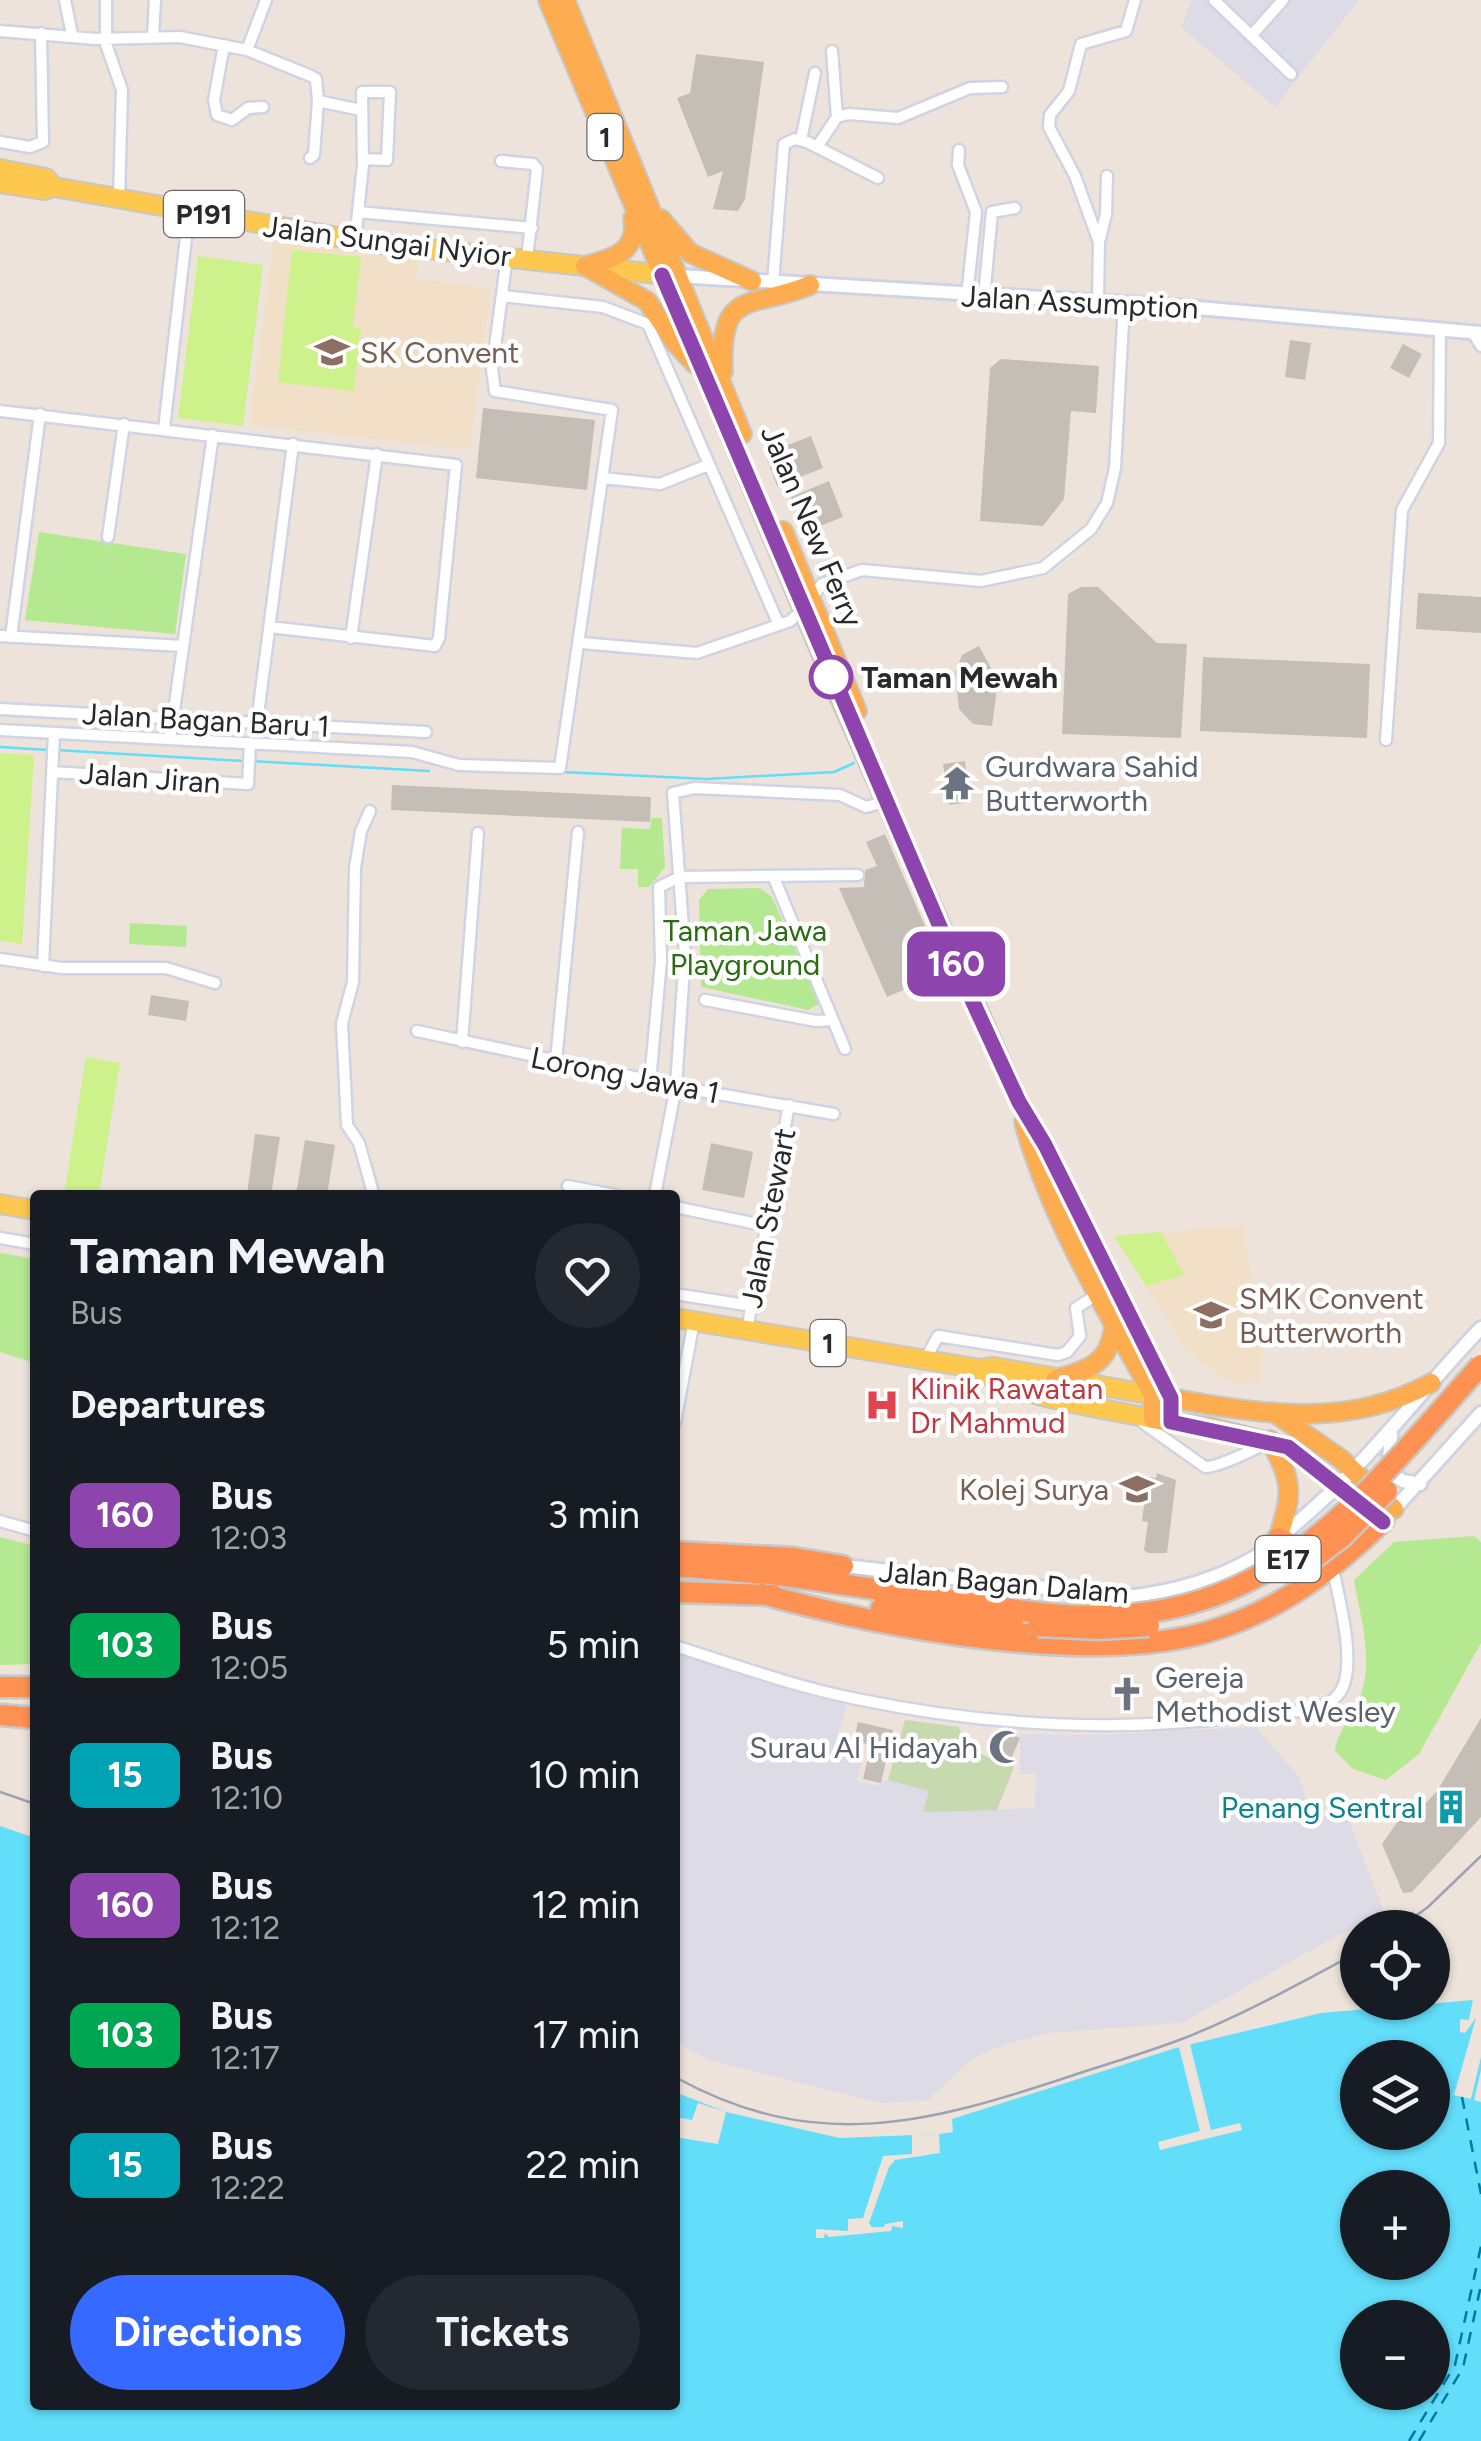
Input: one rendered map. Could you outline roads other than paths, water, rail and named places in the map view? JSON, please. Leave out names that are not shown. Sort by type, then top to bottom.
[{"type":"highway","name":"1","points":[[548,0],[626,188],[670,276]]},
{"type":"highway","name":"1","points":[[565,0],[646,198],[670,276]]},
{"type":"highway","points":[[584,266],[618,256],[632,240],[634,224],[626,188]]},
{"type":"highway","points":[[646,198],[690,253],[752,281]]},
{"type":"highway","points":[[584,266],[653,306],[676,344],[716,386]]},
{"type":"highway","name":"Jalan New Ferry","points":[[670,276],[808,603],[867,762],[888,801],[942,932],[1019,1102],[1045,1145],[1149,1355],[1162,1397],[1162,1420]]},
{"type":"highway","points":[[716,386],[722,334],[736,310],[756,299],[810,285]]},
{"type":"highway","name":"Jalan New Ferry","points":[[1019,1102],[1032,1151],[1098,1294],[1162,1397]]},
{"type":"highway","points":[[1056,1379],[1098,1363],[1113,1340],[1114,1323]]},
{"type":"highway","points":[[1149,1355],[1184,1388],[1222,1408]]},
{"type":"highway","name":"E17","points":[[680,1592],[763,1594],[1023,1618],[1168,1609],[1209,1598],[1272,1570],[1311,1544],[1377,1482],[1481,1365]]},
{"type":"highway","points":[[1162,1397],[1273,1412],[1367,1410],[1431,1383]]},
{"type":"highway","name":"E17","points":[[680,1561],[1100,1629],[1191,1618],[1260,1591],[1342,1537],[1481,1384]]},
{"type":"highway","points":[[1273,1412],[1354,1471],[1389,1515]]},
{"type":"highway","points":[[1162,1420],[1270,1440],[1298,1453],[1339,1486],[1389,1515]]},
{"type":"highway","points":[[1270,1440],[1288,1472],[1290,1489],[1278,1538],[1301,1549],[1308,1557],[1310,1578],[1302,1589]]},
{"type":"highway","points":[[763,1594],[860,1617],[986,1637],[1088,1644],[1168,1640],[1219,1628],[1302,1589],[1333,1570],[1389,1515]]},
{"type":"highway","points":[[680,1561],[794,1558],[843,1566]]},
{"type":"highway","points":[[0,1686],[30,1687]]},
{"type":"highway","points":[[0,1715],[30,1718]]},
{"type":"main road","name":"Jalan Sungai Nyior","points":[[0,169],[46,178],[54,186]]},
{"type":"main road","name":"Jalan Sungai Nyior","points":[[0,182],[44,190],[54,186],[355,240],[670,276]]},
{"type":"main road","points":[[0,1204],[30,1209]]},
{"type":"main road","name":"1","points":[[684,1319],[980,1369],[994,1366],[1162,1397]]},
{"type":"main road","name":"1","points":[[980,1369],[993,1380],[1017,1388],[1162,1420]]},
{"type":"street","points":[[64,0],[72,35]]},
{"type":"street","points":[[106,0],[106,38],[122,90],[119,199]]},
{"type":"street","points":[[152,35],[155,0]]},
{"type":"street","points":[[247,50],[266,0]]},
{"type":"street","points":[[1099,242],[1075,176],[1049,127],[1050,115],[1069,91],[1081,44],[1126,31],[1134,0]]},
{"type":"street","points":[[1214,0],[1292,74]]},
{"type":"street","points":[[1250,36],[1283,0]]},
{"type":"street","points":[[0,31],[106,38],[152,35],[247,50],[316,79],[314,156],[310,158]]},
{"type":"street","points":[[0,142],[30,147],[43,142],[41,33]]},
{"type":"street","points":[[224,45],[214,100],[217,115],[232,120],[248,108],[263,107]]},
{"type":"street","points":[[817,147],[837,117],[832,52]]},
{"type":"street","points":[[801,140],[814,73]]},
{"type":"street","points":[[837,117],[850,114],[898,118],[970,88],[1002,86]]},
{"type":"street","points":[[355,240],[363,159],[362,92],[390,92],[387,160],[363,159]]},
{"type":"street","points":[[318,102],[361,110]]},
{"type":"street","points":[[773,283],[782,150],[789,140],[801,140],[878,178]]},
{"type":"street","points":[[959,150],[958,165],[976,212],[966,296]]},
{"type":"street","points":[[500,161],[533,164],[537,168],[527,259]]},
{"type":"street","points":[[1098,302],[1099,242],[1106,214],[1107,176]]},
{"type":"street","points":[[984,297],[992,212],[1015,208]]},
{"type":"street","points":[[164,429],[189,212]]},
{"type":"street","points":[[358,212],[532,228]]},
{"type":"street","points":[[507,257],[493,387],[499,394],[612,410],[581,643],[697,652],[779,624],[808,603],[832,578],[862,570],[981,581],[1043,568],[1091,529],[1107,503],[1115,468],[1124,304]]},
{"type":"street","name":"Jalan Assumption","points":[[670,276],[1098,302],[1477,333]]},
{"type":"street","points":[[502,296],[604,307],[648,324],[779,624]]},
{"type":"street","points":[[1386,740],[1402,510],[1439,443],[1440,331]]},
{"type":"street","points":[[1477,333],[1481,346]]},
{"type":"street","points":[[0,411],[456,466],[435,646],[270,626]]},
{"type":"street","points":[[40,414],[5,636],[183,646]]},
{"type":"street","points":[[108,537],[124,424]]},
{"type":"street","points":[[170,739],[213,435]]},
{"type":"street","points":[[257,722],[293,444]]},
{"type":"street","points":[[351,638],[377,454]]},
{"type":"street","points":[[603,478],[660,484],[708,465]]},
{"type":"street","name":"Jalan Bagan Baru 1","points":[[0,730],[53,744],[170,739],[412,752],[459,765],[560,768],[581,643]]},
{"type":"street","name":"Jalan Bagan Baru 1","points":[[0,709],[426,732]]},
{"type":"street","points":[[412,752],[413,731]]},
{"type":"street","points":[[42,966],[53,744]]},
{"type":"street","name":"Jalan Jiran","points":[[52,772],[248,784],[250,744]]},
{"type":"street","points":[[655,1190],[676,1086],[684,954],[673,793],[694,788],[840,794],[866,808],[888,801]]},
{"type":"street","points":[[370,811],[361,831],[355,868],[353,982],[342,1023],[346,1125],[358,1143],[372,1189]]},
{"type":"street","points":[[556,1062],[578,832]]},
{"type":"street","points":[[462,1042],[478,833]]},
{"type":"street","points":[[650,1081],[660,961],[656,891],[680,878],[858,875]]},
{"type":"street","points":[[774,878],[844,1048]]},
{"type":"street","points":[[0,959],[42,966],[166,968],[216,984]]},
{"type":"street","points":[[704,1000],[816,1021],[833,1020]]},
{"type":"street","name":"Lorong Jawa 1","points":[[417,1030],[650,1081],[834,1114]]},
{"type":"street","name":"Jalan Stewart","points":[[747,1330],[789,1105]]},
{"type":"street","points":[[568,1186],[589,1190]]},
{"type":"street","points":[[680,1208],[767,1226]]},
{"type":"street","points":[[0,1238],[30,1243]]},
{"type":"street","points":[[925,1360],[938,1336],[1058,1356],[1067,1352],[1080,1336],[1076,1308],[1098,1294]]},
{"type":"street","points":[[680,1295],[752,1306]]},
{"type":"street","points":[[680,1395],[688,1352],[684,1319]]},
{"type":"street","name":"Jalan Bagan Dalam","points":[[843,1566],[1127,1598],[1170,1592],[1210,1578],[1260,1555],[1339,1486],[1481,1328]]},
{"type":"street","points":[[680,1351],[688,1352]]},
{"type":"street","points":[[1124,1412],[1164,1434],[1206,1467],[1216,1468],[1234,1455],[1260,1448],[1270,1440]]},
{"type":"street","points":[[1389,1515],[1481,1413]]},
{"type":"street","points":[[1393,1430],[1387,1450],[1388,1470],[1393,1477],[1420,1484]]},
{"type":"street","points":[[0,1521],[30,1529]]},
{"type":"street","points":[[680,1647],[852,1698],[980,1720],[1126,1723],[1241,1717],[1317,1707],[1333,1700],[1342,1690],[1348,1658],[1333,1570]]},
{"type":"water","points":[[0,1826],[30,1836],[30,2410],[680,2410],[680,2094],[726,2112],[840,2138],[939,2134],[953,2132],[952,2119],[1179,2047],[1321,2013],[1340,2011],[1340,2020],[1450,2020],[1450,2002],[1473,2000],[1469,2020],[1460,2032],[1475,2017],[1481,2019],[1481,2070],[1474,2100],[1481,2102],[1481,2441],[0,2441]]},
{"type":"waterway","points":[[0,747],[48,750]]},
{"type":"waterway","points":[[56,750],[243,761]]},
{"type":"waterway","points":[[251,761],[429,771]]},
{"type":"waterway","points":[[562,772],[707,779],[834,772],[854,763]]},
{"type":"railway","points":[[0,1792],[30,1802]]},
{"type":"railway","points":[[1424,1910],[1481,1856]]},
{"type":"railway","points":[[680,2079],[727,2101],[776,2116],[825,2123],[920,2118],[1019,2093],[1173,2042],[1252,2008],[1340,1962]]},
{"type":"place","name":"SK Convent","points":[[332,352]]},
{"type":"place","name":"Taman Mewah","points":[[831,677]]},
{"type":"place","name":"Gurdwara Sahid Butterworth","points":[[957,783]]},
{"type":"place","name":"SMK Convent Butterworth","points":[[1211,1315]]},
{"type":"place","name":"Klinik Rawatan Dr Mahmud","points":[[882,1405]]},
{"type":"place","name":"Kolej Surya","points":[[1137,1489]]},
{"type":"place","name":"Gereja Methodist Wesley","points":[[1127,1694]]},
{"type":"place","name":"Surau Al Hidayah","points":[[1006,1747]]},
{"type":"place","name":"Penang Sentral","points":[[1451,1807]]},
{"type":"park label","name":"Taman Jawa Playground","points":[[745,947]]}]
